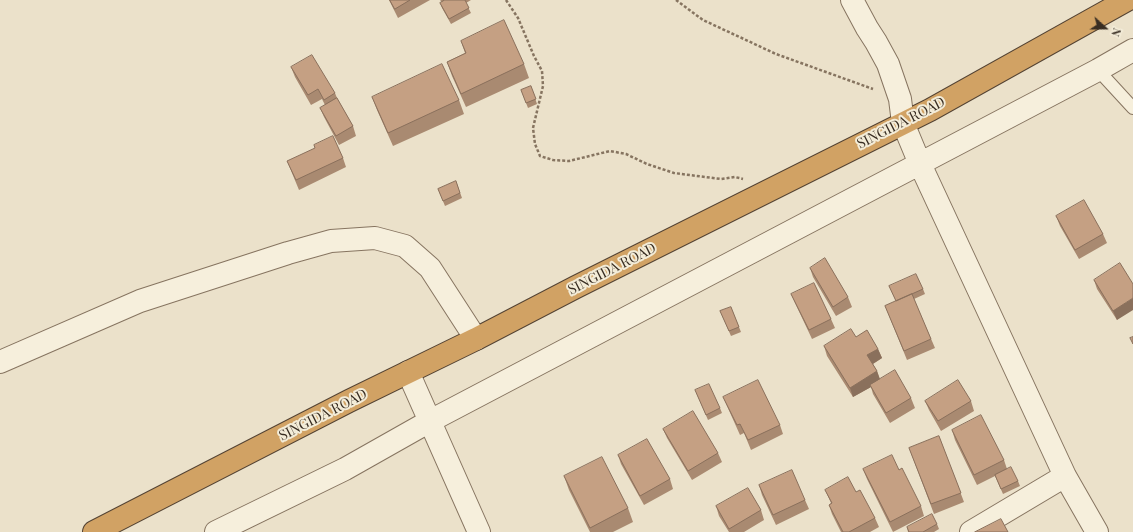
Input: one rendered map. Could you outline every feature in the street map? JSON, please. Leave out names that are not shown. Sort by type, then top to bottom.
[{"type":"highway","name":"SINGIDA ROAD","points":[[94,532],[349,401],[476,339],[576,287],[930,110],[1127,0]]},
{"type":"street","points":[[852,0],[866,28],[876,42],[888,64],[900,99],[903,123],[920,164],[1065,476],[1097,532]]},
{"type":"street","points":[[216,532],[345,469],[430,421],[920,164],[1133,50]]},
{"type":"street","points":[[0,362],[140,301],[288,253],[331,242],[375,238],[405,246],[430,268],[476,339]]},
{"type":"street","points":[[408,372],[480,532]]},
{"type":"street","points":[[971,532],[1065,476]]},
{"type":"lane","points":[[1098,70],[1133,108]]},
{"type":"path","points":[[506,0],[518,18],[542,71],[543,86],[533,128],[535,144],[540,156],[553,160],[569,161],[610,151],[626,154],[647,164],[674,173],[721,179],[736,177],[749,180]]},
{"type":"path","points":[[676,0],[703,20],[776,54],[900,99]]},
{"type":"building","points":[[390,0],[410,0],[395,9]]},
{"type":"building","points":[[445,0],[465,0],[469,8],[449,19],[440,3]]},
{"type":"building","points":[[504,20],[524,64],[461,94],[447,62],[466,53],[461,41]]},
{"type":"building","points":[[312,55],[335,93],[324,100],[318,89],[308,95],[291,67]]},
{"type":"building","points":[[442,64],[459,100],[388,133],[372,97]]},
{"type":"building","points":[[531,86],[536,99],[526,103],[521,90]]},
{"type":"building","points":[[337,98],[353,126],[336,136],[320,108]]},
{"type":"building","points":[[333,136],[343,158],[296,180],[287,161],[315,148],[314,145]]},
{"type":"building","points":[[456,181],[460,193],[443,201],[438,189]]},
{"type":"building","points":[[1084,200],[1103,234],[1075,250],[1056,216]]},
{"type":"building","points":[[825,258],[848,297],[833,307],[810,268]]},
{"type":"building","points":[[1120,263],[1133,284],[1133,298],[1113,311],[1094,280]]},
{"type":"building","points":[[916,274],[923,289],[896,301],[889,286]]},
{"type":"building","points":[[814,283],[831,319],[809,330],[791,294]]},
{"type":"building","points":[[912,294],[931,339],[904,351],[885,306]]},
{"type":"building","points":[[731,307],[739,327],[729,331],[720,311]]},
{"type":"building","points":[[851,329],[856,337],[867,330],[878,349],[867,355],[877,371],[850,388],[824,346]]},
{"type":"building","points":[[1133,337],[1133,344],[1130,338]]},
{"type":"building","points":[[895,370],[911,398],[886,413],[870,385]]},
{"type":"building","points":[[758,380],[780,425],[748,440],[740,424],[737,425],[723,397]]},
{"type":"building","points":[[958,380],[971,401],[938,421],[925,401]]},
{"type":"building","points":[[709,384],[720,408],[706,415],[695,390]]},
{"type":"building","points":[[693,411],[718,453],[688,471],[663,429]]},
{"type":"building","points":[[981,415],[1004,460],[974,475],[952,430]]},
{"type":"building","points":[[939,436],[961,493],[931,504],[909,448]]},
{"type":"building","points":[[647,439],[670,479],[640,496],[618,455]]},
{"type":"building","points":[[892,455],[899,470],[902,468],[921,506],[890,522],[863,469]]},
{"type":"building","points":[[602,457],[628,508],[590,528],[564,476]]},
{"type":"building","points":[[1011,467],[1018,481],[1001,489],[995,475]]},
{"type":"building","points":[[792,470],[805,500],[773,515],[759,485]]},
{"type":"building","points":[[848,477],[856,492],[860,490],[875,518],[849,532],[843,532],[829,505],[832,503],[825,490]]},
{"type":"building","points":[[748,488],[761,510],[729,529],[716,506]]},
{"type":"building","points":[[932,514],[937,524],[923,532],[909,532],[907,527]]},
{"type":"building","points":[[1001,519],[1008,532],[975,532]]}]
